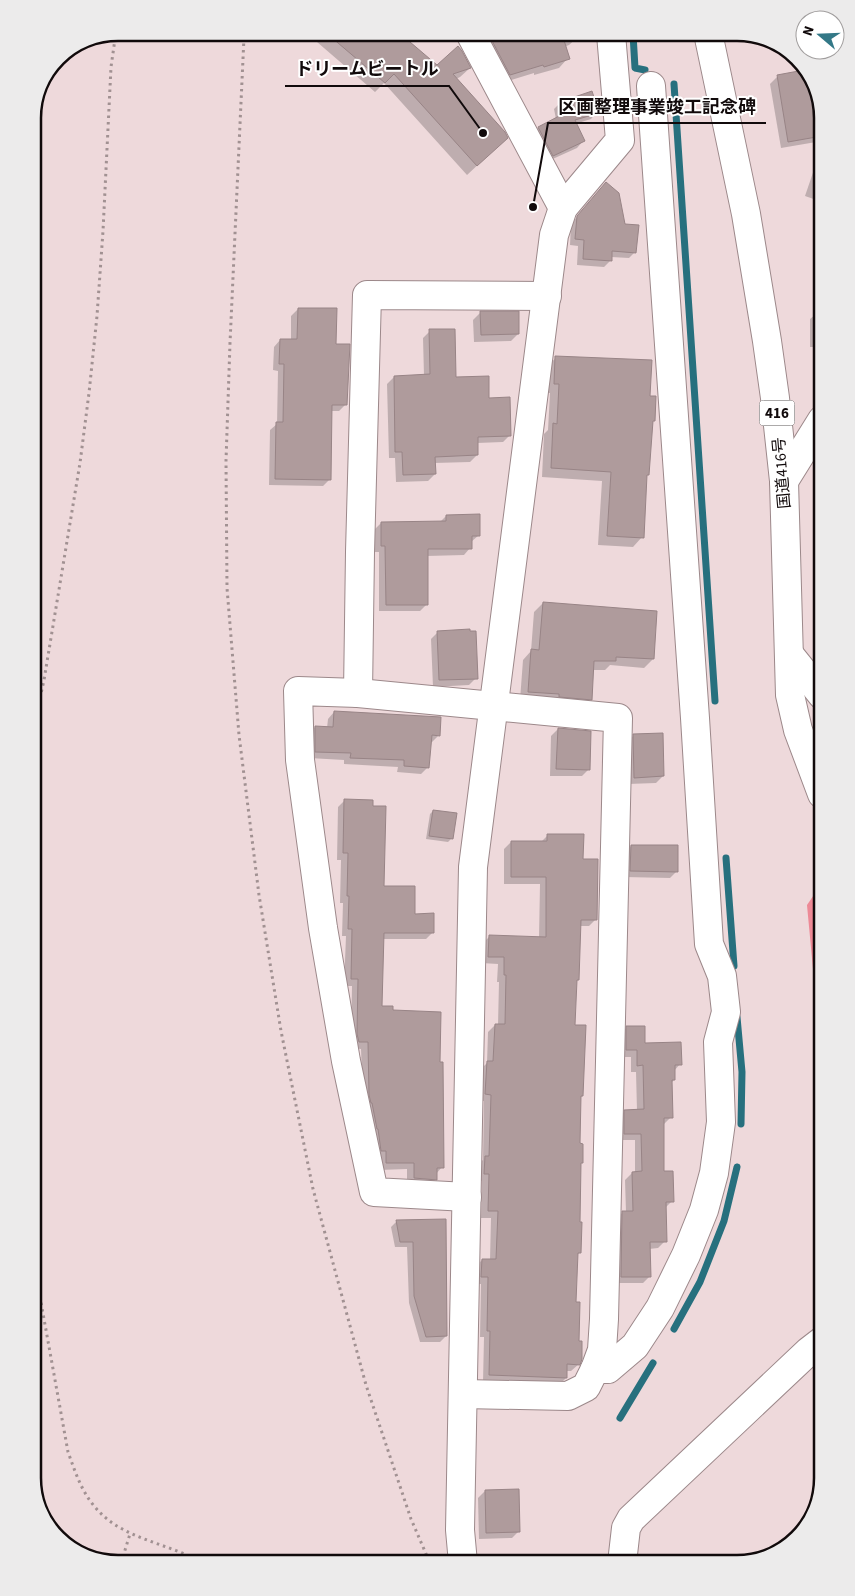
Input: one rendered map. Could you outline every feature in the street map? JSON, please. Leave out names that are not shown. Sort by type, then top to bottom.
[{"type":"main road","points":[[473,41],[563,208]]},
{"type":"main road","points":[[462,1555],[460,1530],[473,867],[554,235],[563,208],[620,140],[612,41]]},
{"type":"main road","name":"国道416号","points":[[710,41],[746,214],[768,341],[784,481],[790,695],[798,730],[814,773]]},
{"type":"main road","points":[[595,1368],[608,1369],[635,1346],[660,1308],[686,1255],[704,1210],[714,1173],[721,1122],[718,1042],[726,1012],[722,976],[709,944],[651,86]]},
{"type":"main road","points":[[358,693],[360,552],[368,295],[547,296]]},
{"type":"main road","points":[[784,481],[814,433]]},
{"type":"main road","points":[[789,654],[814,685]]},
{"type":"main road","points":[[463,1394],[568,1396],[586,1387],[602,1350],[618,718],[358,693],[298,692],[300,760],[322,928],[346,1061],[374,1192],[467,1197]]},
{"type":"main road","points":[[623,1555],[626,1528],[631,1519],[814,1347]]},
{"type":"path","points":[[41,694],[80,463],[89,392],[98,297],[115,42]]},
{"type":"path","points":[[41,1306],[68,1452],[79,1482],[95,1507],[114,1524],[130,1534],[187,1555]]},
{"type":"path","points":[[123,1555],[130,1534]]},
{"type":"shaded area","points":[[814,895],[814,980],[807,905]]},
{"type":"building","points":[[336,41],[409,41],[437,65],[458,46],[471,68],[453,74],[505,132],[508,138],[477,166],[394,74],[385,83]]},
{"type":"building","points":[[492,41],[564,41],[570,59],[510,75]]},
{"type":"building","points":[[798,71],[808,89],[812,103],[814,137],[788,142],[777,75]]},
{"type":"building","points":[[592,91],[599,113],[575,120],[585,141],[553,156],[538,127],[563,114],[560,102]]},
{"type":"building","points":[[606,182],[619,193],[625,224],[639,225],[636,253],[612,251],[612,261],[583,259],[584,240],[575,239],[577,216]]},
{"type":"building","points":[[298,308],[337,308],[336,344],[350,344],[347,405],[332,405],[331,480],[275,479],[276,422],[283,422],[284,364],[279,364],[280,339],[297,339]]},
{"type":"building","points":[[480,311],[519,311],[519,334],[481,335]]},
{"type":"building","points":[[429,329],[455,329],[456,377],[489,376],[489,398],[510,397],[511,436],[478,437],[478,455],[435,457],[436,474],[403,475],[402,452],[395,452],[394,376],[430,374]]},
{"type":"building","points":[[555,356],[652,360],[650,396],[656,396],[655,421],[653,421],[649,475],[647,475],[644,538],[607,536],[611,472],[551,468],[553,423],[557,424],[559,384],[554,384]]},
{"type":"building","points":[[480,514],[480,536],[472,536],[472,549],[428,549],[428,605],[386,605],[385,546],[381,546],[381,522],[446,521],[446,515]]},
{"type":"building","points":[[543,602],[657,611],[654,659],[616,657],[616,661],[594,661],[592,700],[559,697],[559,694],[528,692],[531,649],[539,650]]},
{"type":"building","points":[[470,629],[470,631],[476,631],[478,679],[439,680],[437,631]]},
{"type":"building","points":[[334,711],[441,717],[440,736],[432,735],[429,768],[404,766],[404,760],[350,758],[351,753],[315,752],[315,726],[333,727]]},
{"type":"building","points":[[558,728],[591,731],[590,770],[556,769]]},
{"type":"building","points":[[663,733],[664,776],[634,778],[633,734]]},
{"type":"building","points":[[344,799],[373,800],[373,806],[386,806],[384,886],[415,886],[415,914],[434,913],[434,933],[384,933],[382,1006],[393,1006],[393,1010],[441,1012],[440,1062],[443,1062],[444,1168],[437,1168],[437,1180],[414,1178],[414,1163],[386,1163],[386,1151],[381,1151],[378,1129],[369,1095],[368,1042],[359,1042],[357,1034],[358,979],[351,979],[352,929],[348,929],[348,853],[343,853]]},
{"type":"building","points":[[433,810],[457,813],[453,839],[429,836]]},
{"type":"building","points":[[547,834],[584,834],[583,859],[598,859],[597,920],[581,920],[575,1025],[586,1025],[583,1096],[581,1096],[580,1143],[583,1144],[583,1163],[581,1163],[581,1253],[578,1253],[576,1302],[580,1302],[579,1341],[582,1341],[582,1359],[580,1365],[567,1364],[567,1378],[489,1375],[490,1331],[487,1331],[488,1277],[481,1277],[482,1259],[496,1259],[498,1211],[488,1211],[489,1174],[484,1174],[485,1156],[489,1156],[491,1095],[485,1094],[487,1061],[493,1061],[495,1024],[505,1024],[506,975],[504,975],[504,957],[488,957],[489,935],[546,937],[546,877],[511,877],[511,841],[547,841]]},
{"type":"building","points":[[631,845],[678,845],[678,872],[630,871]]},
{"type":"building","points":[[626,1026],[645,1026],[645,1043],[681,1042],[682,1065],[675,1065],[675,1080],[672,1080],[673,1118],[664,1118],[664,1171],[673,1171],[674,1202],[666,1202],[667,1242],[650,1242],[651,1277],[621,1277],[622,1211],[633,1211],[632,1172],[642,1171],[641,1134],[624,1134],[624,1110],[644,1109],[643,1065],[637,1066],[637,1050],[626,1050]]},
{"type":"building","points":[[446,1219],[447,1336],[426,1337],[414,1296],[413,1242],[400,1242],[396,1220]]},
{"type":"building","points":[[519,1489],[520,1532],[486,1533],[485,1490]]},
{"type":"waterway","points":[[633,41],[635,68],[645,70]]},
{"type":"waterway","points":[[674,84],[715,701]]},
{"type":"waterway","points":[[726,858],[734,966]]},
{"type":"waterway","points":[[737,1017],[742,1072],[741,1124]]},
{"type":"waterway","points":[[674,1329],[700,1282],[724,1221],[737,1167]]},
{"type":"waterway","points":[[620,1418],[653,1363]]},
{"type":"place","name":"ドリームビートル","points":[[483,133]]},
{"type":"place","name":"区画整理事業竣工記念碑","points":[[533,207]]}]
